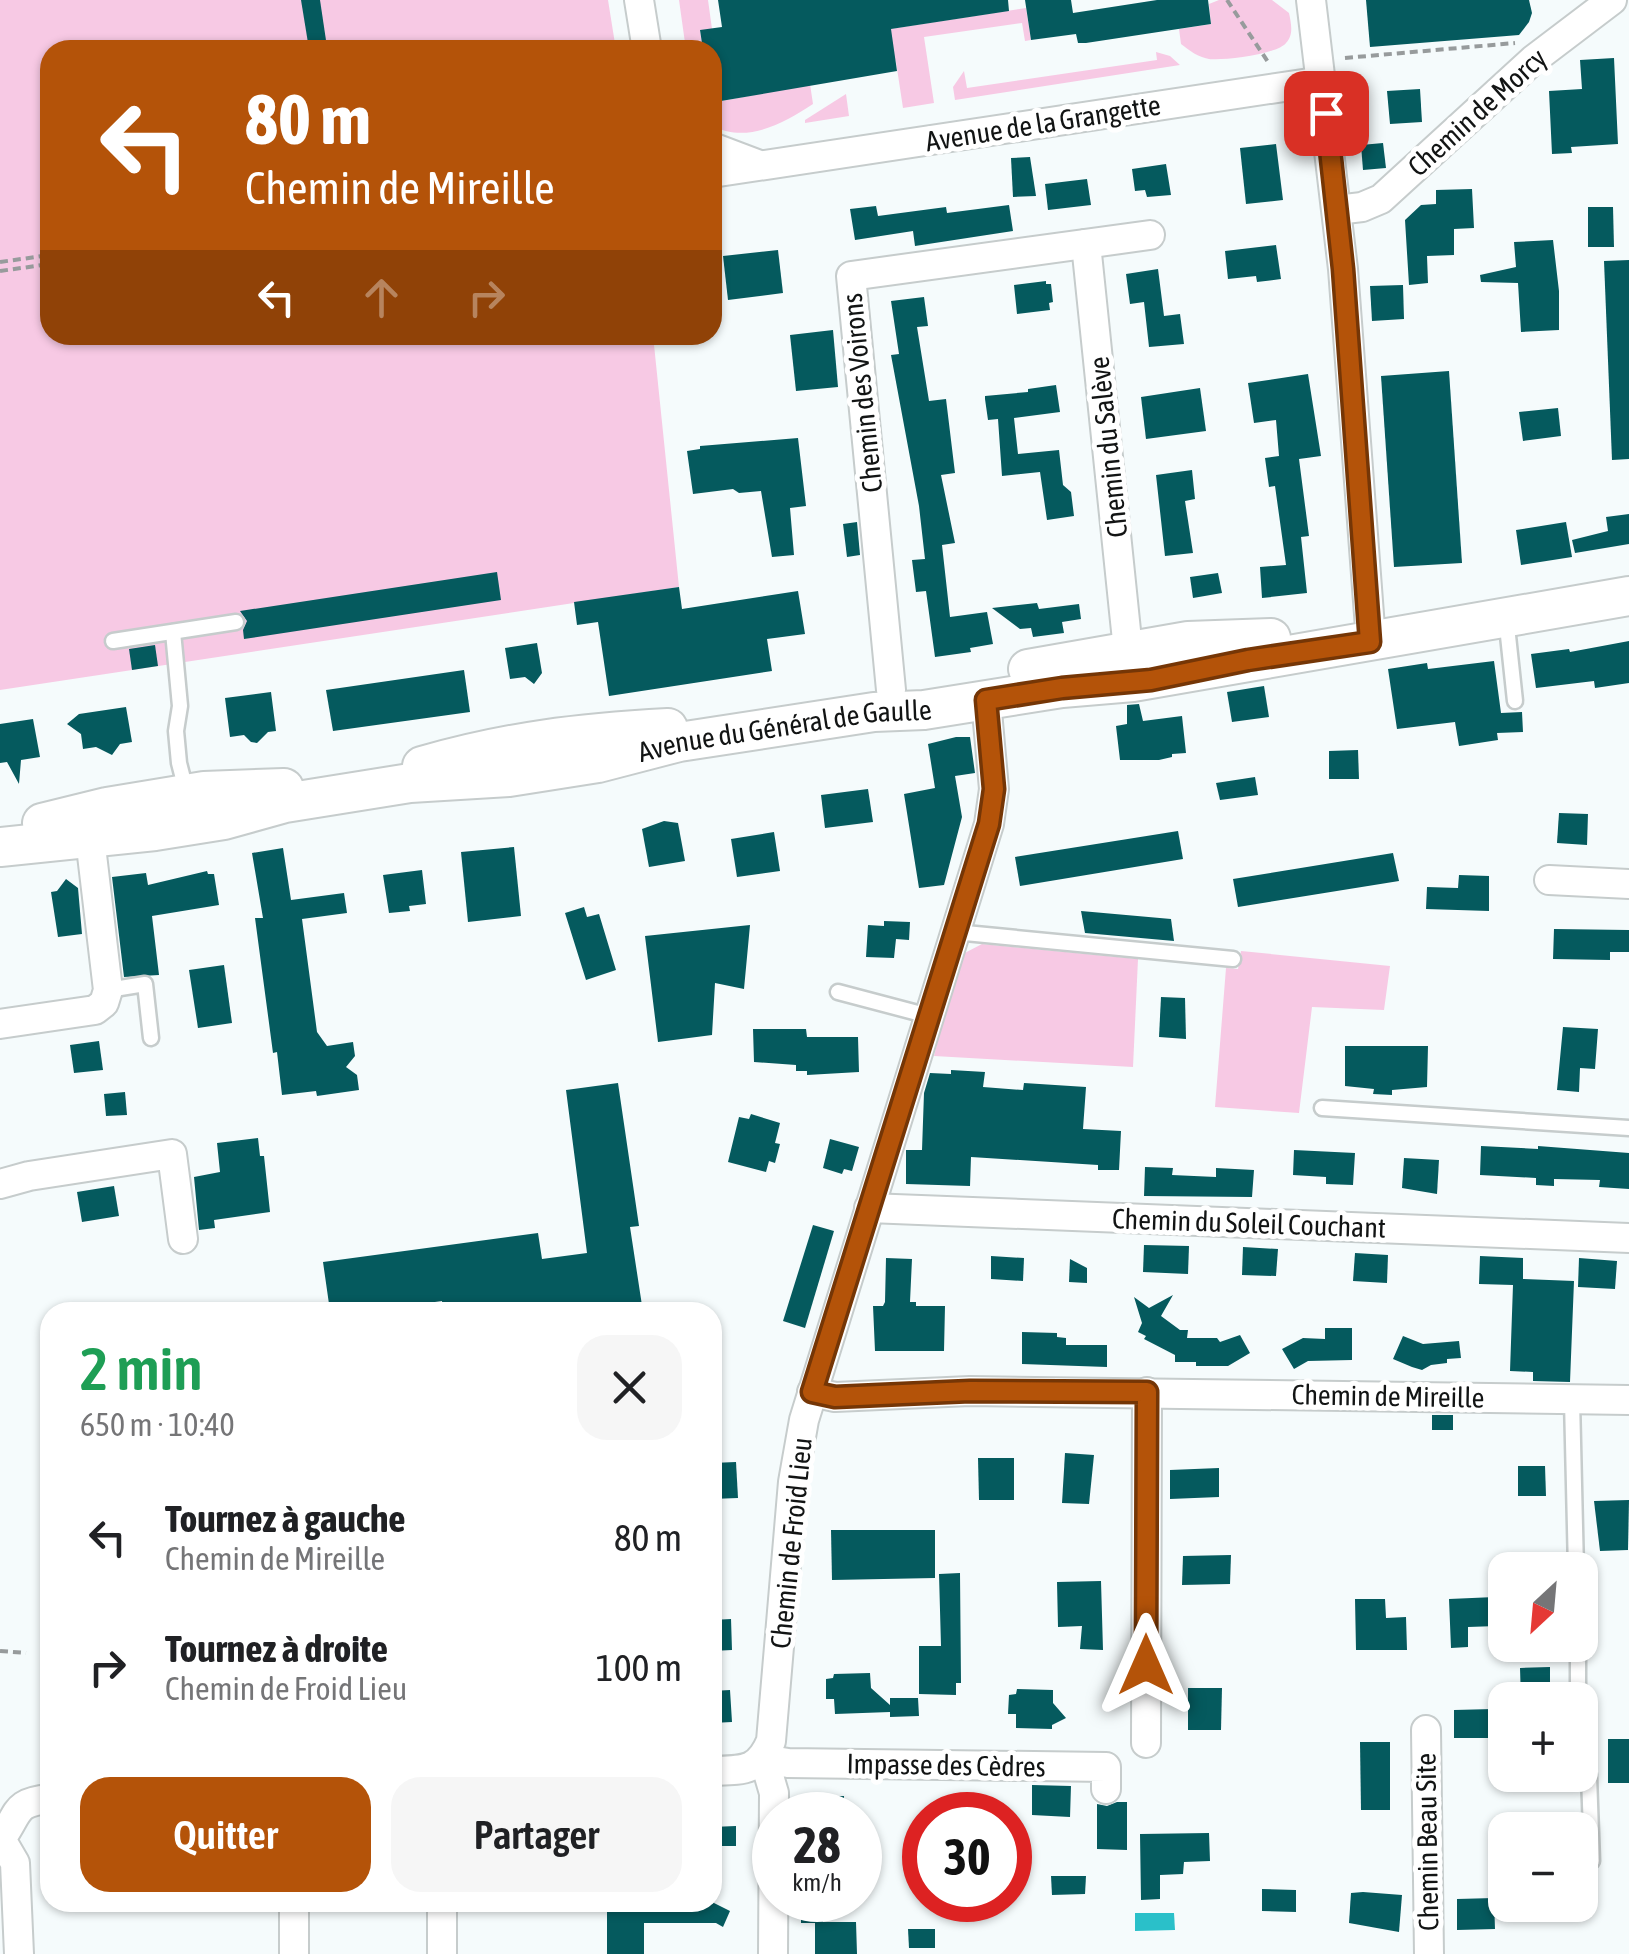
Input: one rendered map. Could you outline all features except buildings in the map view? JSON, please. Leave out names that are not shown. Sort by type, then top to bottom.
[{"type":"main road","name":"Avenue du Général de Gaulle","points":[[573,751],[891,690],[984,688],[1173,660],[1248,660],[1629,582]]},
{"type":"main road","name":"Avenue du Général de Gaulle","points":[[1370,632],[1432,632],[1506,615],[1629,596]]},
{"type":"main road","name":"Avenue du Général de Gaulle","points":[[0,829],[190,810],[389,772],[678,742],[874,712],[909,712],[984,688]]},
{"type":"main road","name":"Avenue du Général de Gaulle","points":[[0,848],[90,838],[141,817]]},
{"type":"street","points":[[639,0],[645,40]]},
{"type":"street","points":[[1311,0],[1337,210],[1370,632]]},
{"type":"street","name":"Chemin de Morcy","points":[[1337,210],[1362,207],[1382,198],[1532,60],[1612,0]]},
{"type":"street","name":"Avenue de la Grangette","points":[[722,172],[1321,70]]},
{"type":"street","points":[[722,150],[763,166]]},
{"type":"street","name":"Chemin des Voirons","points":[[891,690],[851,276],[1150,235]]},
{"type":"street","name":"Chemin du Salève","points":[[1086,244],[1131,666]]},
{"type":"street","name":"Chemin de Froid Lieu","points":[[764,1759],[771,1741],[793,1482],[812,1392],[993,806],[984,688]]},
{"type":"street","points":[[0,1024],[95,1010],[104,1003],[108,990],[90,838]]},
{"type":"street","points":[[1549,880],[1629,884]]},
{"type":"street","points":[[0,1184],[172,1154],[183,1239]]},
{"type":"street","name":"Chemin du Soleil Couchant","points":[[869,1208],[1629,1238]]},
{"type":"street","name":"Chemin de Mireille","points":[[812,1392],[835,1397],[970,1391],[1629,1400]]},
{"type":"street","points":[[1146,1744],[1147,1392]]},
{"type":"street","name":"Chemin Beau Site","points":[[1426,1730],[1428,1954]]},
{"type":"street","points":[[722,1770],[754,1766],[764,1759],[774,1793],[774,1954]]},
{"type":"street","name":"Impasse des Cèdres","points":[[764,1759],[788,1763],[1106,1767],[1106,1788]]},
{"type":"street","points":[[19,1954],[15,1863],[1,1840],[20,1806],[40,1799]]},
{"type":"street","points":[[294,1912],[294,1954]]},
{"type":"street","points":[[442,1912],[442,1954]]},
{"type":"lane","points":[[1506,615],[1515,701]]},
{"type":"lane","points":[[113,641],[236,622]]},
{"type":"lane","points":[[172,632],[180,706],[176,731],[179,763],[190,810]]},
{"type":"lane","points":[[956,932],[1233,959]]},
{"type":"lane","points":[[108,990],[144,984],[151,1038]]},
{"type":"lane","points":[[838,992],[929,1016]]},
{"type":"lane","points":[[1322,1108],[1629,1128]]},
{"type":"lane","points":[[1572,1400],[1576,1552]]},
{"type":"path","points":[[1227,0],[1262,53]]},
{"type":"path","points":[[1321,70],[1532,42]]},
{"type":"path","points":[[0,262],[40,256]]},
{"type":"path","points":[[0,272],[40,266]]},
{"type":"path","points":[[0,1651],[26,1653]]},
{"type":"shaded area","points":[[0,0],[608,0],[614,40],[40,40],[40,345],[654,345],[679,587],[0,690]]},
{"type":"shaded area","points":[[679,0],[708,0],[712,29],[700,31],[701,40],[685,40]]},
{"type":"shaded area","points":[[1219,0],[1272,0],[1289,13],[1289,40],[1273,50],[1237,58],[1209,59],[1194,53],[1181,44],[1179,29],[1211,24],[1209,4]]},
{"type":"shaded area","points":[[1026,8],[1031,40],[1025,41],[1022,23],[924,37],[934,103],[903,108],[896,62],[883,30]]},
{"type":"shaded area","points":[[1156,52],[1170,56],[1180,65],[955,100],[953,87],[964,71],[967,88],[1157,60]]},
{"type":"shaded area","points":[[810,84],[813,104],[790,118],[752,132],[722,129],[722,101]]},
{"type":"shaded area","points":[[846,94],[849,116],[805,123],[805,120]]},
{"type":"shaded area","points":[[982,944],[1138,959],[1133,1067],[934,1056],[959,956]]},
{"type":"shaded area","points":[[1241,951],[1390,966],[1384,1010],[1312,1007],[1299,1113],[1215,1107],[1226,968],[1238,969]]},
{"type":"water","points":[[1135,1913],[1174,1913],[1175,1930],[1135,1931]]},
{"type":"route","points":[[1146,1665],[1147,1392],[970,1391],[835,1397],[812,1392],[989,824],[994,789],[986,700],[1151,680],[1248,660],[1370,642],[1343,269],[1326,113]]}]
